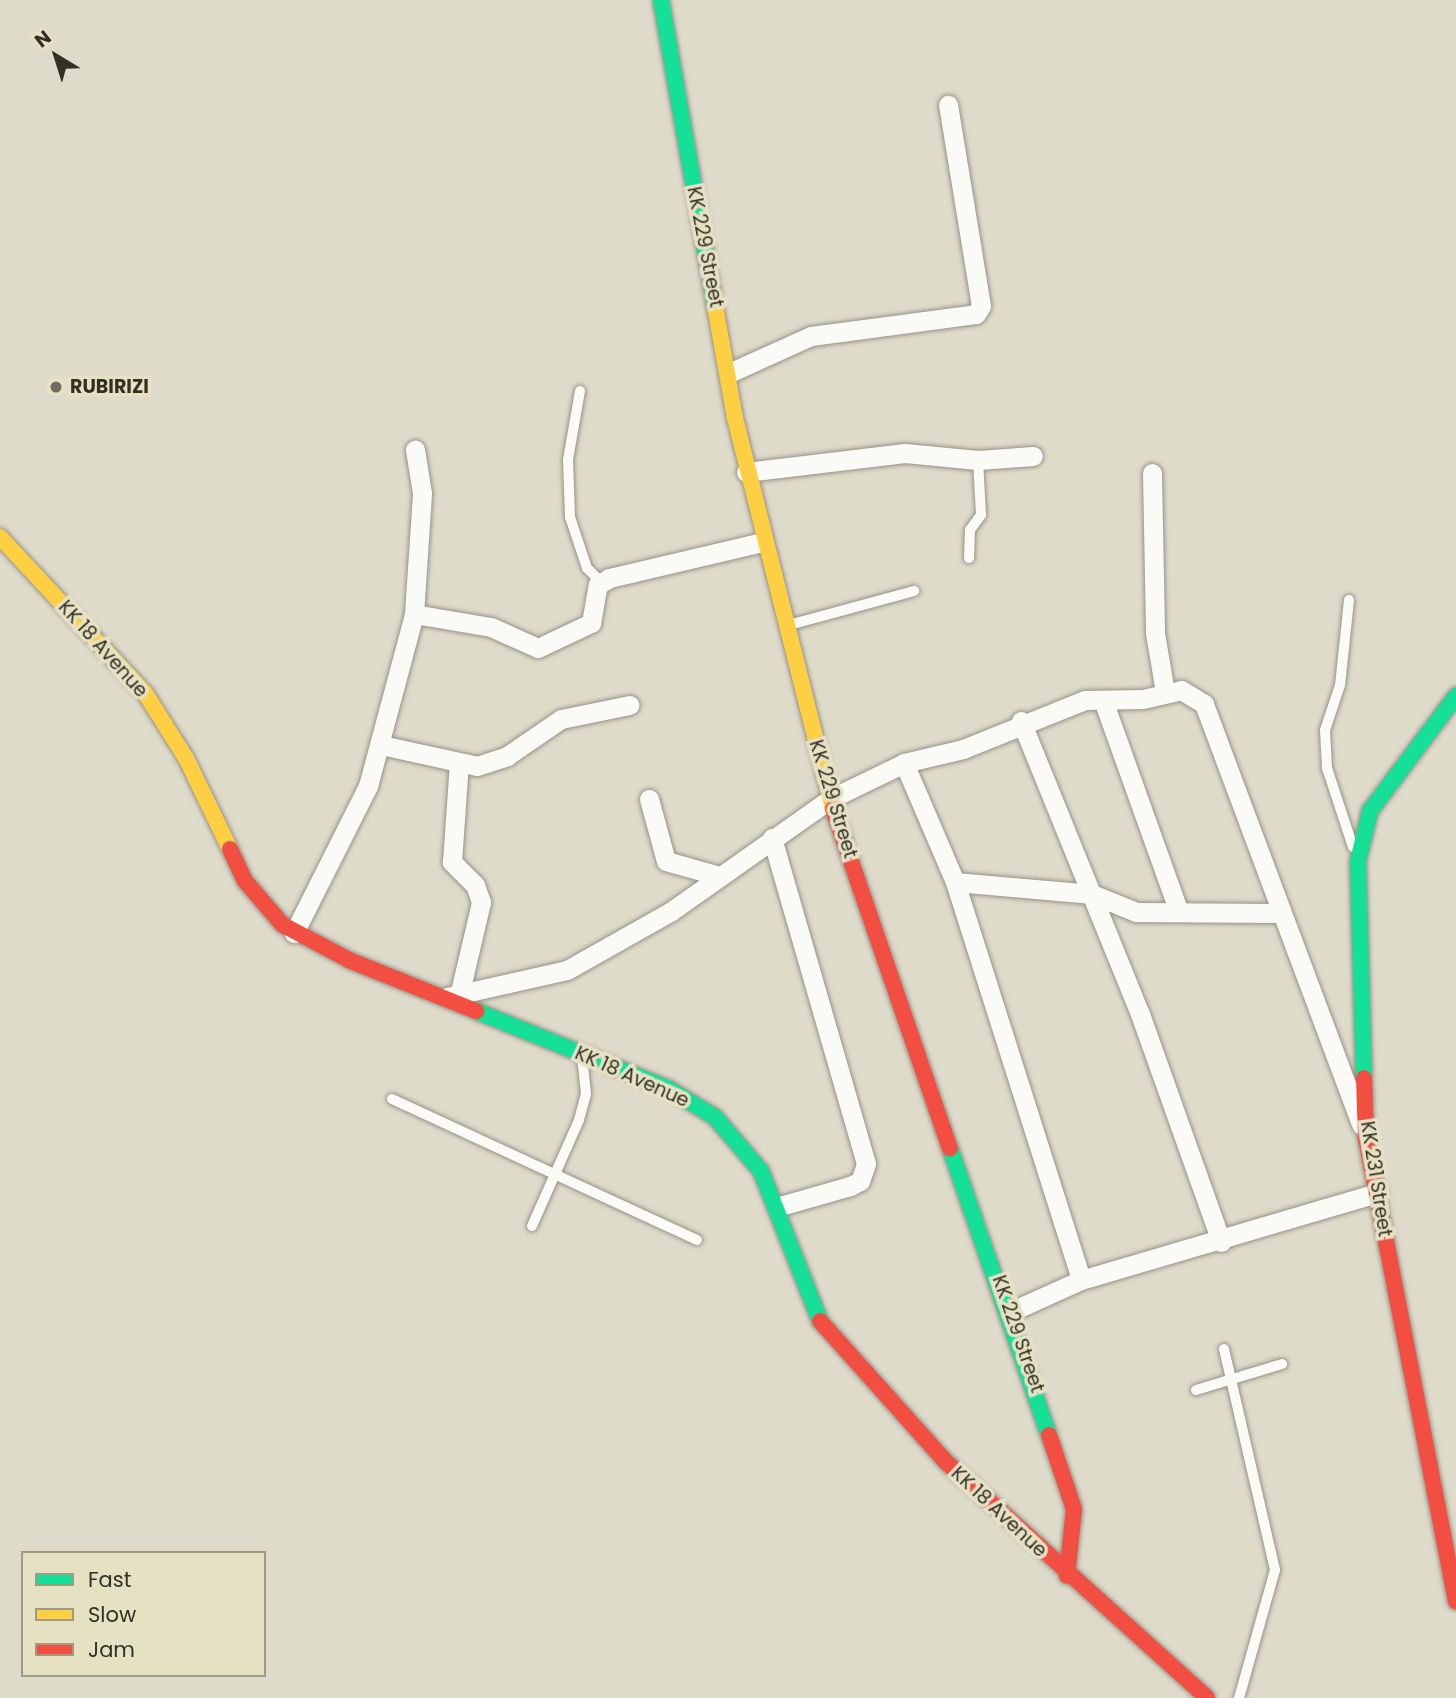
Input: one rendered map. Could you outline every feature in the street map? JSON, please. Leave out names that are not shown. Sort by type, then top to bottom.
[{"type":"main road","name":"KK 229 Street","points":[[661,0],[746,472],[784,626],[830,799],[1010,1312],[1074,1509],[1067,1576]]},
{"type":"main road","name":"KK 18 Avenue","points":[[0,537],[145,693],[186,758],[245,881],[293,933],[453,997],[669,1089],[715,1116],[744,1145],[777,1207],[808,1300],[835,1343],[946,1461],[1067,1576],[1207,1698]]},
{"type":"main road","name":"KK 231 Street","points":[[1456,696],[1370,811],[1358,861],[1366,1138],[1456,1601]]},
{"type":"street","points":[[729,373],[811,336],[976,314],[981,306],[947,105]]},
{"type":"street","points":[[293,933],[368,786],[381,745],[414,614],[422,493],[415,450]]},
{"type":"street","points":[[746,472],[905,453],[978,460],[1033,456]]},
{"type":"street","points":[[1152,473],[1155,633],[1165,692]]},
{"type":"street","points":[[414,614],[491,627],[538,648],[591,623],[601,582],[763,541]]},
{"type":"street","points":[[459,763],[452,862],[475,885],[481,902],[453,997],[567,970],[670,912],[830,799],[904,763],[963,749],[1021,721],[1103,700],[1165,692],[1196,694],[1204,704],[1278,913],[1366,1138]]},
{"type":"street","points":[[1103,700],[1179,912]]},
{"type":"street","points":[[381,745],[459,763],[491,763],[561,719],[629,705]]},
{"type":"street","points":[[1021,721],[1092,894],[1221,1242]]},
{"type":"street","points":[[904,763],[955,882],[1081,1280]]},
{"type":"street","points":[[649,799],[666,861],[719,876]]},
{"type":"street","points":[[772,838],[866,1164],[860,1181],[850,1186],[777,1207]]},
{"type":"street","points":[[955,882],[1092,894],[1136,912],[1278,913]]},
{"type":"street","points":[[1010,1312],[1081,1280],[1221,1242],[1377,1193]]},
{"type":"lane","points":[[580,391],[568,504],[587,568],[601,582]]},
{"type":"lane","points":[[969,558],[970,530],[981,515],[978,460]]},
{"type":"lane","points":[[784,626],[914,591]]},
{"type":"lane","points":[[1349,600],[1340,685],[1325,730],[1328,768],[1358,861]]},
{"type":"lane","points":[[532,1226],[555,1176],[586,1094],[582,1054]]},
{"type":"lane","points":[[392,1099],[697,1240]]},
{"type":"lane","points":[[1224,1349],[1275,1570],[1239,1698]]},
{"type":"lane","points":[[1196,1390],[1282,1364]]},
{"type":"traffic: fast","points":[[661,0],[715,306]]},
{"type":"traffic: fast","points":[[1364,1078],[1358,861],[1370,811],[1456,696]]},
{"type":"traffic: fast","points":[[476,1011],[669,1089],[715,1117],[761,1171],[820,1321]]},
{"type":"traffic: fast","points":[[950,1148],[1049,1435]]},
{"type":"traffic: slow","points":[[715,306],[735,418],[833,809]]},
{"type":"traffic: slow","points":[[0,537],[145,693],[186,758],[230,849]]},
{"type":"traffic: jam","points":[[833,809],[950,1148]]},
{"type":"traffic: jam","points":[[230,849],[245,881],[283,925],[351,961],[476,1011]]},
{"type":"traffic: jam","points":[[1364,1078],[1366,1138],[1456,1601]]},
{"type":"traffic: jam","points":[[820,1321],[945,1461],[1207,1698]]},
{"type":"traffic: jam","points":[[1049,1435],[1074,1509],[1067,1576]]},
{"type":"place","name":"RUBIRIZI","points":[[56,387]]}]
